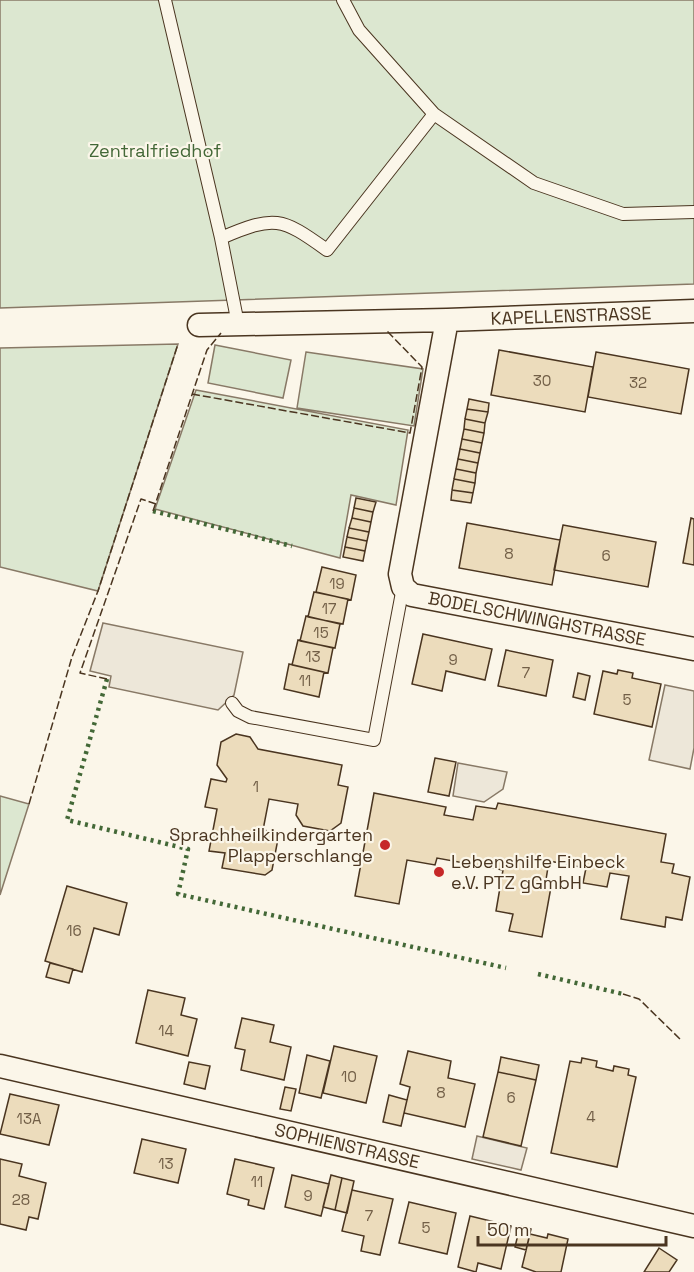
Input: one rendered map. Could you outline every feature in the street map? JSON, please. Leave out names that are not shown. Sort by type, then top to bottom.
[{"type":"street","name":"KAPELLENSTRASSE","points":[[199,325],[447,320],[694,311]]},
{"type":"street","points":[[403,586],[400,574],[447,320]]},
{"type":"street","name":"BODELSCHWINGHSTRASSE","points":[[403,586],[412,595],[694,649]]},
{"type":"street","name":"SOPHIENSTRASSE","points":[[0,1066],[694,1226]]},
{"type":"lane","points":[[165,0],[221,238],[238,324]]},
{"type":"lane","points":[[343,0],[359,30],[435,114],[534,183],[623,214],[694,212]]},
{"type":"lane","points":[[221,238],[254,224],[277,222],[299,230],[327,250],[435,114]]},
{"type":"lane","points":[[232,703],[238,711],[250,717],[374,740],[403,586]]},
{"type":"green space","name":"Zentralfriedhof","points":[[0,0],[694,0],[694,284],[0,308]]},
{"type":"green space","points":[[178,344],[98,591],[0,567],[0,348]]},
{"type":"green space","points":[[215,345],[291,360],[283,398],[208,383]]},
{"type":"green space","points":[[306,352],[423,369],[414,426],[297,408]]},
{"type":"green space","points":[[196,390],[408,430],[396,505],[351,495],[340,558],[155,509]]},
{"type":"green space","points":[[0,796],[29,804],[0,895]]},
{"type":"shaded area","points":[[103,623],[243,652],[234,695],[218,710],[109,687],[111,676],[90,671]]},
{"type":"shaded area","points":[[665,685],[694,691],[694,748],[690,769],[649,760]]},
{"type":"shaded area","points":[[458,763],[507,772],[503,789],[484,802],[453,796]]},
{"type":"shaded area","points":[[477,1136],[527,1148],[521,1170],[472,1159]]},
{"type":"building","points":[[499,350],[593,367],[585,412],[491,395]]},
{"type":"building","points":[[596,352],[689,369],[681,414],[588,397]]},
{"type":"building","points":[[469,399],[489,403],[488,412],[467,409]]},
{"type":"building","points":[[467,409],[488,412],[485,423],[465,419]]},
{"type":"building","points":[[465,419],[485,423],[484,433],[464,429]]},
{"type":"building","points":[[464,429],[484,433],[482,443],[462,439]]},
{"type":"building","points":[[462,439],[482,443],[480,453],[460,449]]},
{"type":"building","points":[[460,449],[480,453],[478,463],[458,459]]},
{"type":"building","points":[[458,459],[478,463],[476,473],[456,469]]},
{"type":"building","points":[[456,469],[476,473],[475,483],[454,479]]},
{"type":"building","points":[[454,479],[475,483],[473,493],[452,490]]},
{"type":"building","points":[[452,490],[473,493],[471,503],[451,500]]},
{"type":"building","points":[[356,498],[376,502],[373,512],[354,508]]},
{"type":"building","points":[[354,508],[373,512],[371,522],[352,518]]},
{"type":"building","points":[[352,518],[371,522],[369,532],[349,528]]},
{"type":"building","points":[[691,518],[694,519],[694,565],[683,563]]},
{"type":"building","points":[[467,523],[560,540],[552,585],[459,568]]},
{"type":"building","points":[[563,525],[656,542],[648,587],[554,570]]},
{"type":"building","points":[[349,528],[369,532],[367,541],[347,537]]},
{"type":"building","points":[[347,537],[367,541],[365,551],[345,547]]},
{"type":"building","points":[[345,547],[365,551],[363,561],[343,557]]},
{"type":"building","points":[[322,567],[356,575],[351,600],[316,592]]},
{"type":"building","points":[[314,592],[348,599],[343,624],[308,617]]},
{"type":"building","points":[[306,616],[340,624],[335,648],[300,641]]},
{"type":"building","points":[[423,634],[492,649],[485,680],[446,671],[442,691],[412,684]]},
{"type":"building","points":[[298,640],[333,648],[328,673],[292,665]]},
{"type":"building","points":[[506,650],[553,660],[546,696],[498,686]]},
{"type":"building","points":[[289,664],[324,672],[319,697],[284,689]]},
{"type":"building","points":[[618,670],[633,673],[632,678],[661,684],[652,727],[594,714],[603,671],[617,674]]},
{"type":"building","points":[[578,673],[590,676],[585,700],[573,697]]},
{"type":"building","points":[[236,734],[250,737],[258,749],[342,765],[338,785],[348,787],[341,823],[330,831],[303,826],[296,815],[298,804],[269,799],[263,830],[273,832],[278,839],[272,870],[265,875],[222,868],[225,853],[209,851],[217,809],[205,807],[211,779],[226,782],[227,779],[217,765],[221,742]]},
{"type":"building","points":[[435,758],[456,762],[449,796],[428,792]]},
{"type":"building","points":[[374,793],[446,807],[444,815],[473,820],[476,806],[496,809],[498,803],[666,834],[661,862],[674,864],[672,873],[690,877],[682,920],[666,917],[665,927],[621,919],[629,876],[610,873],[607,887],[583,883],[586,868],[549,861],[545,886],[551,887],[542,937],[509,931],[513,914],[496,911],[503,870],[437,858],[435,865],[407,860],[399,904],[355,896]]},
{"type":"building","points":[[67,886],[127,903],[119,935],[94,928],[82,972],[45,961]]},
{"type":"building","points":[[50,963],[73,969],[69,983],[46,977]]},
{"type":"building","points":[[148,990],[185,998],[181,1015],[197,1019],[188,1056],[136,1043]]},
{"type":"building","points":[[242,1018],[274,1025],[270,1042],[291,1047],[284,1080],[241,1070],[245,1050],[235,1048]]},
{"type":"building","points":[[334,1046],[377,1056],[366,1103],[323,1093]]},
{"type":"building","points":[[408,1051],[451,1061],[448,1078],[475,1084],[465,1127],[404,1113],[410,1087],[400,1084]]},
{"type":"building","points":[[307,1055],[330,1061],[321,1098],[299,1093]]},
{"type":"building","points":[[501,1057],[539,1065],[536,1080],[498,1072]]},
{"type":"building","points":[[582,1058],[597,1061],[596,1067],[613,1071],[614,1066],[629,1069],[628,1075],[636,1077],[617,1167],[551,1153],[570,1061],[581,1063]]},
{"type":"building","points":[[189,1062],[210,1066],[205,1089],[184,1084]]},
{"type":"building","points":[[498,1072],[536,1080],[521,1146],[483,1137]]},
{"type":"building","points":[[285,1087],[296,1089],[291,1111],[280,1109]]},
{"type":"building","points":[[10,1094],[59,1105],[49,1145],[0,1134]]},
{"type":"building","points":[[389,1095],[407,1100],[401,1126],[383,1122]]},
{"type":"building","points":[[142,1139],[186,1149],[178,1183],[134,1173]]},
{"type":"building","points":[[0,1159],[22,1164],[19,1176],[46,1183],[38,1219],[29,1217],[26,1230],[0,1224]]},
{"type":"building","points":[[235,1159],[274,1168],[264,1209],[248,1205],[249,1200],[227,1194]]},
{"type":"building","points":[[292,1175],[329,1184],[321,1216],[285,1207]]},
{"type":"building","points":[[331,1175],[342,1178],[335,1210],[323,1207]]},
{"type":"building","points":[[342,1178],[354,1181],[347,1213],[335,1210]]},
{"type":"building","points":[[352,1190],[393,1199],[380,1255],[361,1251],[364,1236],[342,1231]]},
{"type":"building","points":[[409,1202],[456,1213],[447,1254],[399,1243]]},
{"type":"building","points":[[470,1216],[511,1226],[501,1269],[478,1263],[476,1272],[458,1267]]},
{"type":"building","points":[[520,1226],[531,1229],[526,1250],[515,1247]]},
{"type":"building","points":[[530,1234],[547,1238],[548,1234],[568,1239],[561,1272],[536,1272],[522,1267]]},
{"type":"building","points":[[659,1248],[677,1260],[669,1272],[644,1272]]},
{"type":"hedge","points":[[153,511],[292,546]]},
{"type":"hedge","points":[[107,679],[67,820],[188,849],[178,894],[506,968]]},
{"type":"hedge","points":[[538,974],[623,994]]},
{"type":"fence","points":[[192,394],[410,433],[422,367],[386,330]]},
{"type":"fence","points":[[153,511],[207,350],[221,333]]},
{"type":"fence","points":[[29,804],[72,657],[98,591],[178,344]]},
{"type":"fence","points":[[107,679],[80,673],[141,499],[156,504]]},
{"type":"fence","points":[[623,994],[639,999],[682,1041]]},
{"type":"place","name":"Sprachheilkindergarten Plapperschlange","points":[[385,845]]},
{"type":"place","name":"Lebenshilfe Einbeck e.V. PTZ gGmbH","points":[[439,872]]}]
